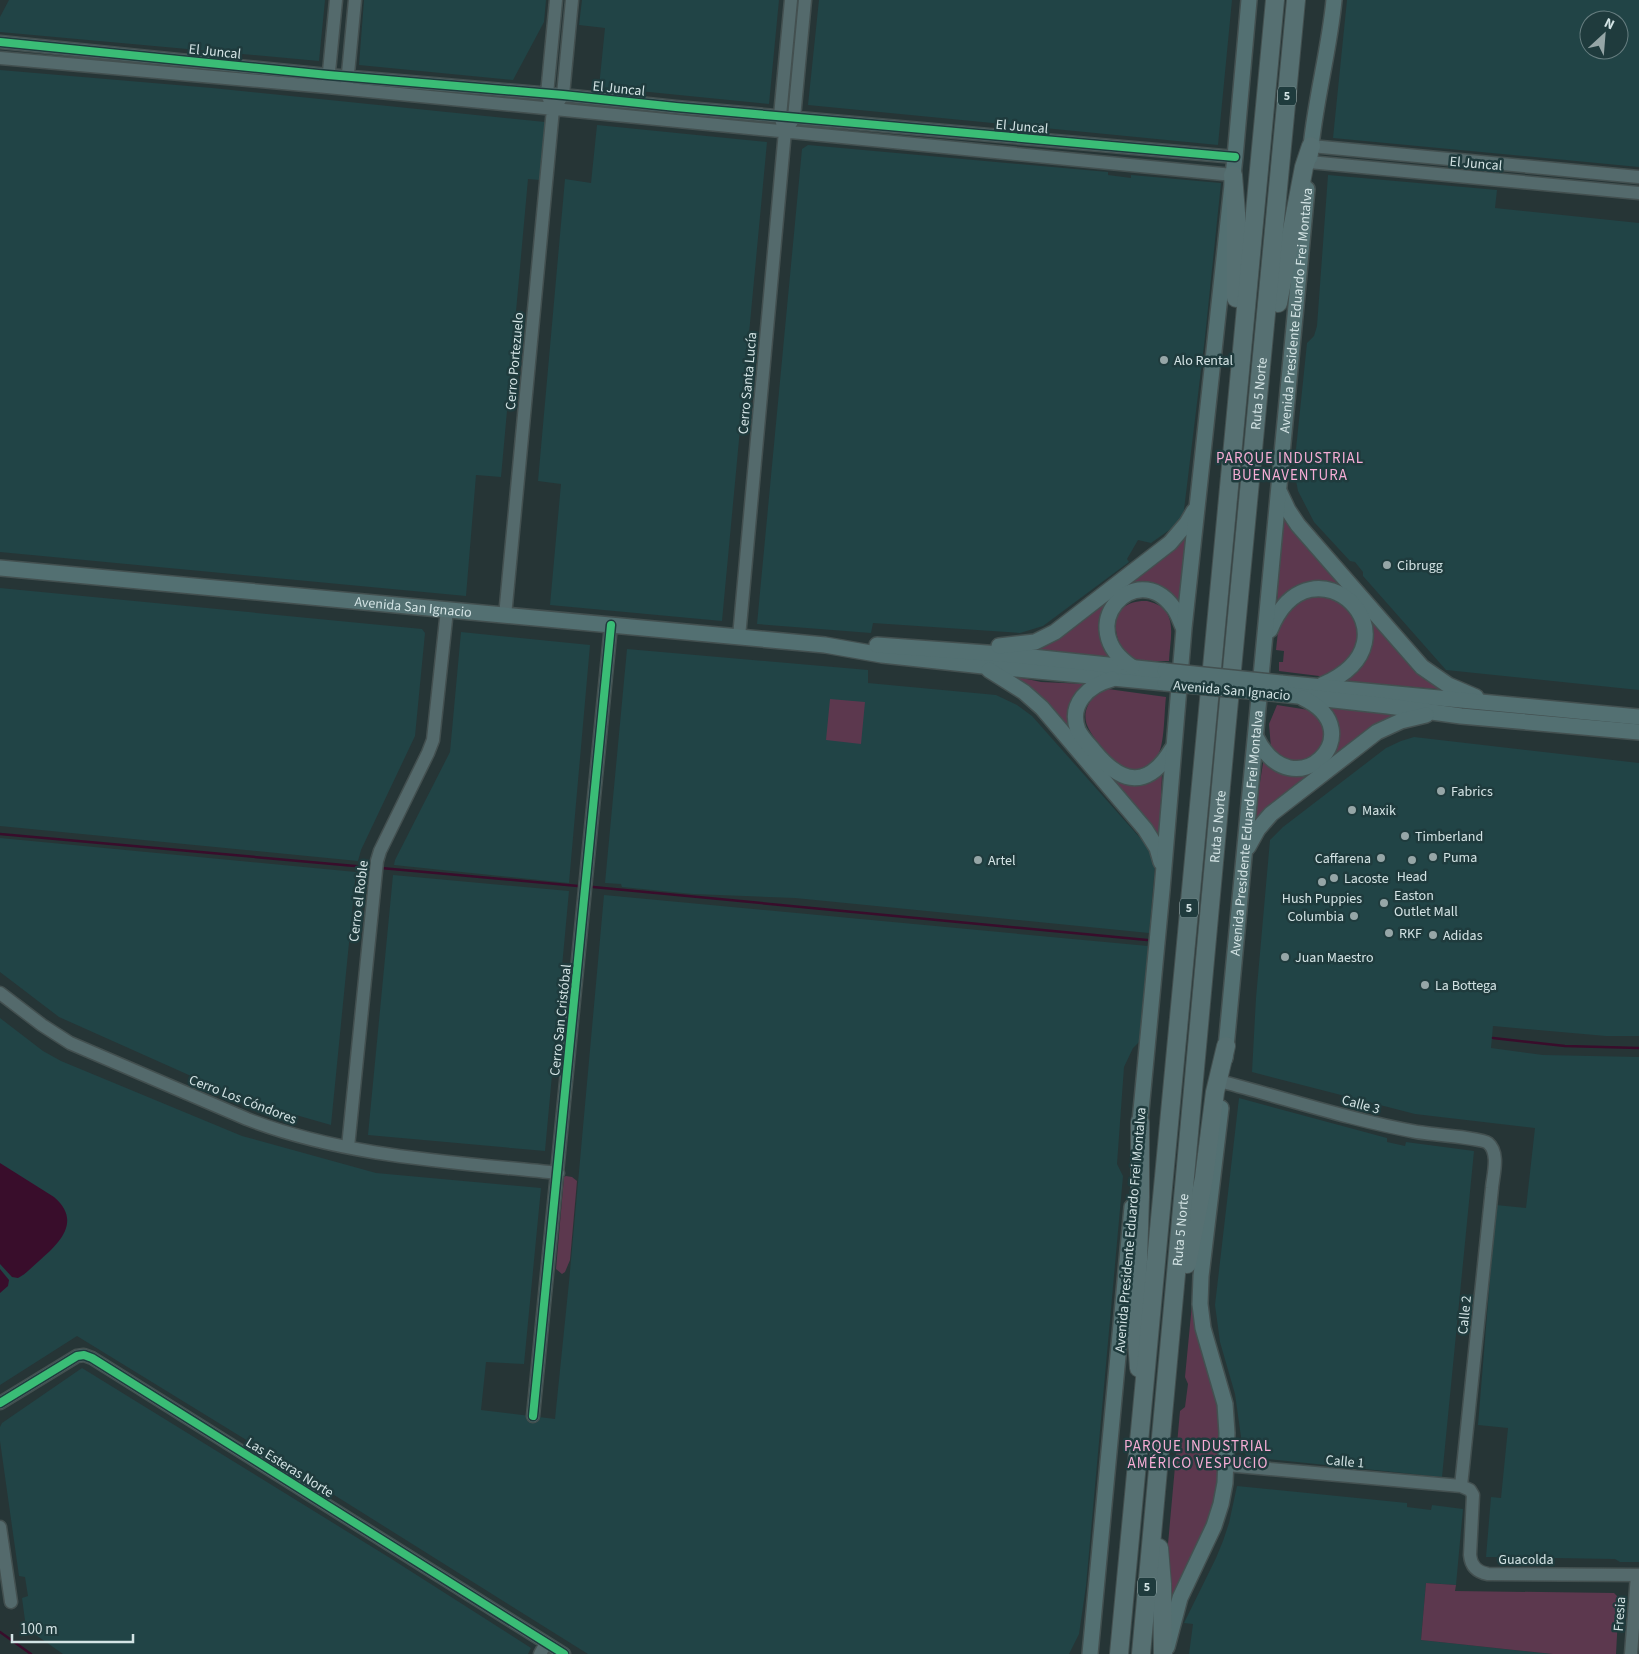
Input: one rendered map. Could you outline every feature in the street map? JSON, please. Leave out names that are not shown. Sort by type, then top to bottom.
[{"type":"highway","name":"Ruta 5 Norte","points":[[1119,1654],[1275,0]]},
{"type":"highway","name":"Ruta 5 Norte","points":[[1141,1654],[1296,0]]},
{"type":"highway","points":[[1259,400],[1304,167],[1310,154]]},
{"type":"highway","points":[[1233,175],[1236,233],[1235,416]]},
{"type":"highway","points":[[1171,1335],[1197,1218],[1215,1092],[1226,1046]]},
{"type":"highway","points":[[1140,1122],[1136,1325],[1138,1361],[1144,1400]]},
{"type":"highway","points":[[1153,1520],[1160,1556],[1164,1654]]},
{"type":"main road","name":"Avenida Presidente Eduardo Frei Montalva","points":[[1090,1654],[1163,870],[1172,747],[1196,507],[1235,157],[1249,0]]},
{"type":"main road","name":"Avenida Presidente Eduardo Frei Montalva","points":[[1164,1654],[1180,1598],[1218,1514],[1223,1494],[1226,1465],[1225,1404],[1203,1328],[1200,1295],[1216,1163],[1310,154],[1315,109],[1329,41],[1334,0]]},
{"type":"main road","points":[[1279,489],[1288,510],[1298,525],[1415,659],[1443,682],[1487,703]]},
{"type":"main road","points":[[969,651],[987,647],[1027,644],[1055,632],[1170,542],[1187,523],[1196,507]]},
{"type":"main road","name":"Avenida San Ignacio","points":[[0,568],[738,637],[983,666],[1116,678],[1165,677],[1280,688],[1321,686],[1639,717]]},
{"type":"main road","points":[[1265,643],[1279,611],[1289,599],[1299,592],[1311,589],[1324,589],[1336,592],[1347,599],[1356,608],[1363,620],[1365,632],[1362,651],[1348,671],[1321,686]]},
{"type":"main road","points":[[1132,668],[1117,654],[1108,637],[1108,617],[1112,607],[1120,598],[1128,593],[1137,591],[1148,591],[1159,595],[1173,606],[1184,628]]},
{"type":"main road","name":"Avenida San Ignacio","points":[[825,646],[869,645],[969,651],[1132,668],[1165,677]]},
{"type":"main road","points":[[983,666],[1017,686],[1042,708],[1145,828],[1157,848],[1163,870]]},
{"type":"main road","points":[[1116,678],[1091,688],[1079,702],[1076,724],[1083,738],[1112,770],[1131,778],[1142,777],[1152,773],[1162,764],[1172,747]]},
{"type":"main road","name":"Avenida San Ignacio","points":[[1280,688],[1297,696],[1388,706],[1435,714],[1639,732]]},
{"type":"main road","points":[[1256,737],[1268,756],[1284,767],[1303,768],[1313,765],[1322,758],[1330,744],[1332,734],[1330,723],[1320,709],[1297,696]]},
{"type":"main road","points":[[1461,716],[1458,707],[1464,700]]},
{"type":"main road","points":[[1245,854],[1254,835],[1266,818],[1370,737],[1393,724],[1413,717],[1435,714]]},
{"type":"street","points":[[328,81],[336,0]]},
{"type":"street","points":[[347,83],[355,0]]},
{"type":"street","name":"Cerro Portezuelo","points":[[505,616],[553,109],[547,94],[556,0]]},
{"type":"street","points":[[553,109],[563,95],[572,0]]},
{"type":"street","name":"Cerro Santa Lucía","points":[[738,637],[785,131],[780,116],[791,0]]},
{"type":"street","name":"Cerro Santa Lucía","points":[[785,131],[794,118],[806,0]]},
{"type":"street","name":"El Juncal","points":[[0,42],[553,109],[1233,175]]},
{"type":"street","name":"El Juncal","points":[[0,58],[328,81]]},
{"type":"street","name":"El Juncal","points":[[347,83],[563,95],[794,118],[1235,157]]},
{"type":"street","points":[[1383,169],[1385,153]]},
{"type":"street","name":"El Juncal","points":[[1310,154],[1385,153],[1639,177]]},
{"type":"street","name":"El Juncal","points":[[1310,154],[1383,169],[1639,193]]},
{"type":"street","name":"Cerro el Roble","points":[[348,1148],[377,861],[380,851],[432,744],[446,610]]},
{"type":"street","name":"Cerro San Cristóbal","points":[[534,1416],[611,625]]},
{"type":"street","name":"Cerro Los Cóndores","points":[[0,993],[54,1034],[79,1047],[258,1124],[348,1148],[409,1158],[558,1173]]},
{"type":"street","name":"Calle 3","points":[[1223,1082],[1402,1130],[1479,1140],[1491,1147]]},
{"type":"street","name":"Calle 2","points":[[1461,1486],[1495,1158],[1491,1147]]},
{"type":"street","name":"Las Esteras Norte","points":[[0,1403],[76,1356],[84,1355],[92,1358],[543,1648],[564,1654]]},
{"type":"street","name":"Calle 1","points":[[1226,1465],[1461,1486]]},
{"type":"street","name":"Guacolda","points":[[1461,1486],[1470,1490],[1473,1495],[1470,1555],[1472,1564],[1480,1572],[1488,1574],[1638,1575]]},
{"type":"street","points":[[0,1527],[11,1602]]},
{"type":"street","name":"Fresia","points":[[1631,1654],[1638,1575]]},
{"type":"shaded area","points":[[9,0],[325,0],[319,61],[0,32],[0,17]]},
{"type":"shaded area","points":[[364,0],[546,0],[544,22],[513,80],[359,65]]},
{"type":"shaded area","points":[[582,0],[779,0],[769,104],[599,87],[605,28],[579,25]]},
{"type":"shaded area","points":[[819,0],[1232,0],[1218,145],[808,105]]},
{"type":"shaded area","points":[[1347,0],[1639,0],[1639,167],[1333,138]]},
{"type":"shaded area","points":[[0,70],[212,88],[545,122],[540,180],[528,179],[501,477],[476,475],[466,596],[0,552]]},
{"type":"shaded area","points":[[597,125],[767,142],[722,621],[550,605],[561,484],[538,481],[565,179],[591,183]]},
{"type":"shaded area","points":[[808,145],[1108,172],[1108,175],[1131,178],[1131,175],[1221,183],[1183,518],[1151,543],[1138,540],[1127,559],[1129,562],[1043,626],[1020,633],[873,623],[871,633],[757,624],[802,149]]},
{"type":"shaded area","points":[[1328,175],[1497,190],[1495,208],[1639,223],[1639,690],[1446,670],[1363,576],[1363,572],[1355,562],[1350,561],[1314,522],[1298,491],[1295,475],[1296,449],[1307,343],[1314,336],[1317,326]]},
{"type":"shaded area","points":[[1282,508],[1449,690],[1343,681],[1361,665],[1369,649],[1370,643],[1364,612],[1309,584],[1292,591],[1277,603]]},
{"type":"shaded area","points":[[1189,531],[1186,564],[1178,605],[1168,594],[1115,596],[1114,658],[1041,651],[1038,646]]},
{"type":"shaded area","points":[[0,588],[422,629],[425,633],[415,736],[361,850],[358,861],[0,826]]},
{"type":"shaded area","points":[[1311,591],[1346,602],[1360,626],[1357,654],[1327,677],[1279,671],[1279,662],[1283,662],[1284,651],[1276,650],[1279,622],[1286,607]]},
{"type":"shaded area","points":[[1138,601],[1147,601],[1157,605],[1169,616],[1171,633],[1169,661],[1134,659],[1126,654],[1121,647],[1116,625],[1120,612],[1130,604]]},
{"type":"shaded area","points":[[461,632],[590,645],[569,883],[394,865],[450,752]]},
{"type":"shaded area","points":[[627,649],[868,670],[868,683],[996,695],[1017,705],[1032,716],[1149,848],[1155,865],[1149,933],[795,898],[693,894],[622,887],[621,884],[605,883]]},
{"type":"shaded area","points":[[1012,676],[1041,682],[1086,684],[1071,710],[1100,766],[1113,778],[1129,784],[1146,782],[1162,774],[1159,844]]},
{"type":"shaded area","points":[[1108,689],[1166,697],[1162,745],[1157,757],[1147,767],[1133,771],[1122,768],[1101,747],[1087,725],[1086,713],[1090,702],[1098,694]]},
{"type":"shaded area","points":[[830,699],[865,702],[861,744],[826,740]]},
{"type":"shaded area","points":[[1277,705],[1309,710],[1325,726],[1323,747],[1303,764],[1283,760],[1271,748],[1269,724]]},
{"type":"shaded area","points":[[1329,708],[1395,715],[1395,717],[1253,826],[1264,757],[1268,763],[1327,759]]},
{"type":"shaded area","points":[[1414,737],[1639,763],[1639,1036],[1606,1036],[1493,1026],[1491,1048],[1543,1055],[1639,1057],[1639,1562],[1620,1562],[1615,1559],[1486,1557],[1491,1497],[1501,1498],[1508,1428],[1478,1425],[1496,1205],[1526,1208],[1535,1128],[1415,1114],[1252,1072],[1256,998],[1270,840],[1283,827],[1386,748]]},
{"type":"shaded area","points":[[0,838],[356,872],[331,1125],[247,1101],[59,1017],[0,972]]},
{"type":"shaded area","points":[[393,875],[569,891],[545,1151],[368,1135]]},
{"type":"shaded area","points":[[604,895],[1148,946],[1139,1042],[1133,1048],[1124,1067],[1117,1164],[1123,1176],[1086,1586],[1079,1634],[1069,1654],[588,1654],[77,1336],[0,1385],[0,1018],[43,1051],[61,1061],[242,1136],[376,1173],[541,1188],[524,1364],[486,1362],[481,1410],[555,1419]]},
{"type":"shaded area","points":[[1239,1098],[1387,1138],[1387,1142],[1405,1146],[1406,1142],[1474,1151],[1442,1477],[1248,1457],[1243,1451],[1235,1394],[1220,1342],[1215,1305]]},
{"type":"shaded area","points":[[0,1163],[54,1197],[62,1206],[66,1215],[65,1231],[54,1247],[18,1278],[12,1277],[0,1264]]},
{"type":"shaded area","points":[[564,1177],[572,1177],[577,1181],[570,1260],[565,1272],[562,1274],[556,1269]]},
{"type":"shaded area","points":[[0,1269],[9,1280],[8,1286],[0,1293]]},
{"type":"shaded area","points":[[1192,1304],[1196,1304],[1220,1414],[1219,1476],[1215,1509],[1171,1604],[1167,1577],[1167,1555],[1180,1411],[1185,1407],[1188,1384],[1185,1377]]},
{"type":"shaded area","points":[[82,1368],[390,1558],[531,1648],[528,1654],[63,1654],[26,1628],[22,1598],[28,1596],[25,1577],[19,1576],[0,1441],[0,1427],[2,1423]]},
{"type":"shaded area","points":[[1237,1486],[1407,1503],[1407,1507],[1431,1510],[1432,1505],[1463,1509],[1456,1585],[1426,1583],[1421,1640],[1553,1654],[1189,1654],[1193,1624],[1184,1623],[1223,1541]]},
{"type":"shaded area","points":[[1426,1583],[1456,1585],[1455,1591],[1614,1593],[1619,1598],[1616,1654],[1553,1654],[1421,1640]]},
{"type":"waterway","points":[[0,834],[366,867]]},
{"type":"waterway","points":[[381,868],[578,886]]},
{"type":"waterway","points":[[593,887],[1147,940]]},
{"type":"waterway","points":[[1493,1038],[1565,1046],[1639,1048]]},
{"type":"waterway","points":[[0,1632],[31,1654]]},
{"type":"cycle path","points":[[0,42],[328,75],[1235,157]]},
{"type":"cycle path","points":[[533,1416],[611,625]]},
{"type":"cycle path","points":[[0,1403],[77,1356],[84,1355],[92,1358],[564,1654]]},
{"type":"place","name":"Alo Rental","points":[[1164,360]]},
{"type":"place","name":"Cibrugg","points":[[1387,565]]},
{"type":"place","name":"Fabrics","points":[[1441,791]]},
{"type":"place","name":"Maxik","points":[[1352,810]]},
{"type":"place","name":"Timberland","points":[[1405,836]]},
{"type":"place","name":"Puma","points":[[1433,857]]},
{"type":"place","name":"Caffarena","points":[[1381,858]]},
{"type":"place","name":"Artel","points":[[978,860]]},
{"type":"place","name":"Head","points":[[1412,860]]},
{"type":"place","name":"Lacoste","points":[[1334,878]]},
{"type":"place","name":"Hush Puppies","points":[[1322,882]]},
{"type":"place","name":"Easton Outlet Mall","points":[[1384,903]]},
{"type":"place","name":"Columbia","points":[[1354,916]]},
{"type":"place","name":"RKF","points":[[1389,933]]},
{"type":"place","name":"Adidas","points":[[1433,935]]},
{"type":"place","name":"Juan Maestro","points":[[1285,957]]},
{"type":"place","name":"La Bottega","points":[[1425,985]]},
{"type":"district","name":"PARQUE INDUSTRIAL BUENAVENTURA","points":[[1290,466]]},
{"type":"district","name":"PARQUE INDUSTRIAL AMÉRICO VESPUCIO","points":[[1198,1454]]}]
